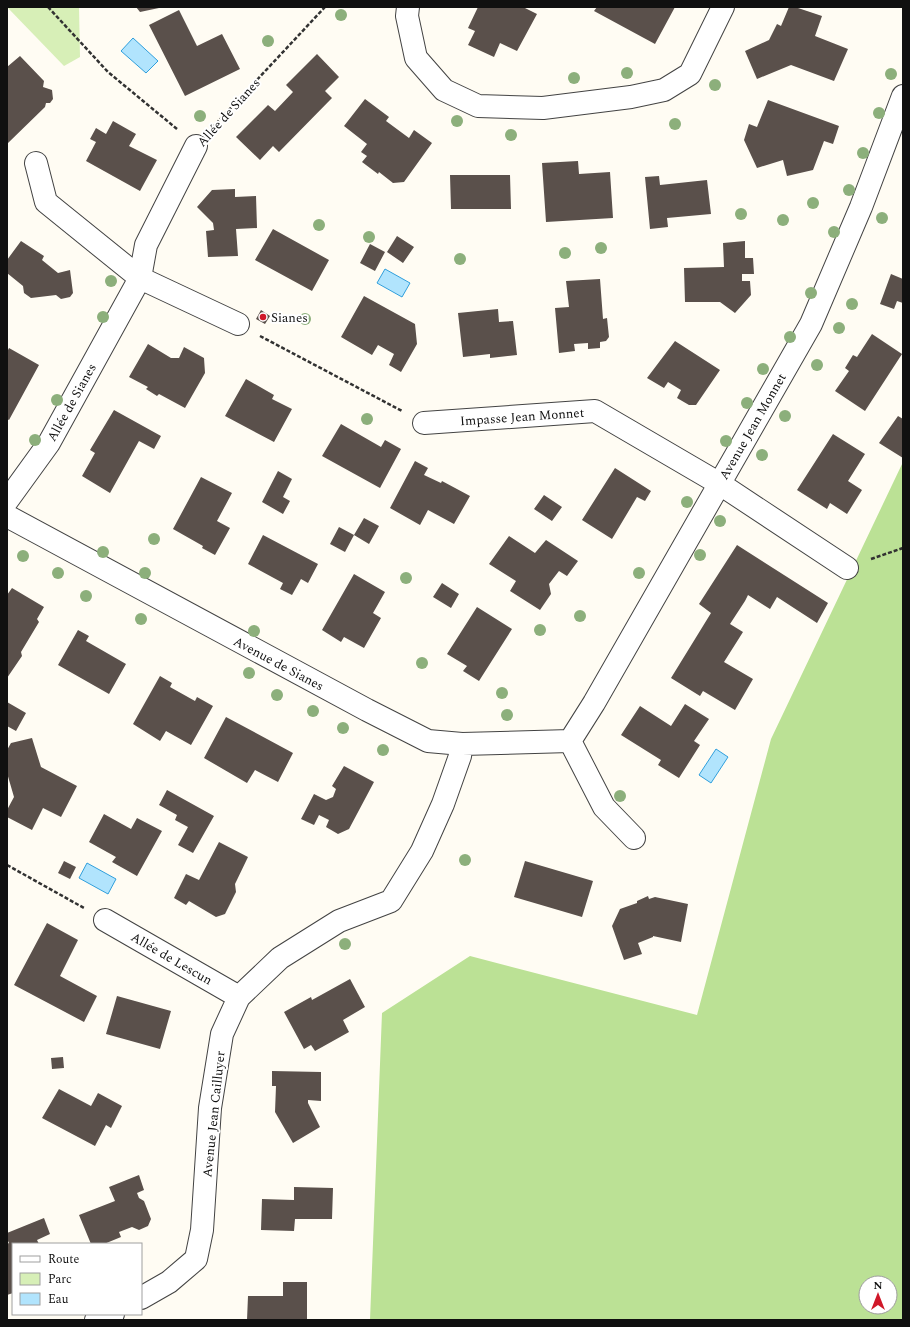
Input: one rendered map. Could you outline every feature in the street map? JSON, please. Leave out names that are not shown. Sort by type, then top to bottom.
[{"type":"street","points":[[402,10],[416,58],[444,90],[478,106],[543,108],[631,97],[664,90],[690,74],[723,7]]},
{"type":"street","name":"Avenue Jean Monnet","points":[[570,741],[598,696],[811,324],[861,207],[903,96]]},
{"type":"street","name":"Allée de Sianes","points":[[7,501],[49,443],[140,278],[146,245],[196,146]]},
{"type":"street","points":[[36,162],[46,202],[140,278],[238,324]]},
{"type":"street","name":"Impasse Jean Monnet","points":[[424,423],[595,411],[720,484],[847,568]]},
{"type":"street","name":"Avenue de Sianes","points":[[7,516],[380,717],[428,740],[462,744],[570,741]]},
{"type":"street","points":[[570,741],[604,807],[634,838]]},
{"type":"street","name":"Avenue Jean Cailluyer","points":[[142,1297],[169,1282],[196,1259],[202,1230],[210,1108],[222,1034],[239,997],[280,958],[339,921],[391,900],[422,851],[443,804],[460,756],[462,744]]},
{"type":"street","name":"Allée de Lescun","points":[[105,920],[239,997]]},
{"type":"street","points":[[96,1320],[110,1315]]},
{"type":"path","points":[[48,7],[108,72],[196,146]]},
{"type":"path","name":"Allée de Sianes","points":[[196,146],[325,7]]},
{"type":"path","points":[[238,324],[424,423]]},
{"type":"path","points":[[847,568],[903,548]]},
{"type":"path","points":[[7,865],[105,920]]},
{"type":"green space","points":[[7,7],[79,7],[80,57],[64,66]]},
{"type":"green space","points":[[903,462],[903,1320],[370,1320],[382,1013],[470,956],[697,1015],[771,739]]},
{"type":"water","points":[[133,38],[158,61],[146,73],[121,51]]},
{"type":"water","points":[[385,269],[410,283],[402,297],[377,283]]},
{"type":"water","points":[[716,749],[728,757],[711,783],[699,775]]},
{"type":"water","points":[[87,863],[116,879],[108,894],[79,878]]},
{"type":"building","points":[[136,7],[159,7],[159,8],[140,12]]},
{"type":"building","points":[[478,7],[523,7],[537,14],[517,51],[500,43],[494,57],[468,45],[475,31],[468,28]]},
{"type":"building","points":[[597,7],[675,7],[655,44],[594,11]]},
{"type":"building","points":[[789,7],[795,7],[822,16],[815,36],[848,49],[834,81],[791,65],[757,79],[745,51],[769,40],[777,24],[781,26]]},
{"type":"building","points":[[179,10],[197,46],[222,34],[240,69],[185,96],[149,25]]},
{"type":"building","points":[[317,54],[339,77],[325,91],[332,98],[279,152],[273,146],[260,160],[236,137],[268,105],[275,111],[293,92],[286,85]]},
{"type":"building","points":[[20,56],[44,81],[43,87],[52,90],[53,99],[50,103],[46,103],[45,107],[7,144],[7,67]]},
{"type":"building","points":[[365,99],[389,117],[386,121],[409,138],[414,130],[432,143],[404,182],[393,183],[379,172],[378,174],[362,162],[367,156],[361,152],[367,144],[344,126]]},
{"type":"building","points":[[768,100],[839,126],[833,144],[824,141],[813,170],[787,176],[783,160],[757,168],[744,140],[749,124],[757,127]]},
{"type":"building","points":[[113,121],[136,134],[129,146],[157,160],[140,191],[86,161],[96,142],[90,139],[96,128],[106,134]]},
{"type":"building","points":[[578,161],[579,174],[610,172],[613,218],[546,222],[542,163]]},
{"type":"building","points":[[450,175],[510,175],[511,209],[451,209]]},
{"type":"building","points":[[659,176],[660,185],[707,180],[711,214],[667,218],[668,227],[650,229],[645,177]]},
{"type":"building","points":[[235,189],[235,197],[256,196],[257,228],[236,229],[238,256],[208,257],[206,231],[214,230],[213,223],[197,207],[212,190]]},
{"type":"building","points":[[273,229],[329,260],[312,291],[255,260]]},
{"type":"building","points":[[397,236],[414,247],[403,263],[387,252]]},
{"type":"building","points":[[21,241],[44,256],[42,260],[58,273],[70,270],[73,293],[70,297],[61,299],[56,295],[31,298],[24,293],[23,286],[7,273],[7,260]]},
{"type":"building","points":[[745,241],[745,258],[753,258],[754,274],[742,274],[742,281],[750,281],[751,295],[735,313],[720,302],[685,302],[684,268],[724,267],[723,243]]},
{"type":"building","points":[[370,244],[385,252],[375,271],[360,263]]},
{"type":"building","points":[[891,274],[903,279],[903,303],[897,301],[894,309],[880,304]]},
{"type":"building","points":[[600,279],[603,319],[607,318],[609,337],[606,341],[600,342],[600,348],[588,349],[588,343],[574,344],[575,351],[559,353],[555,308],[569,307],[566,281]]},
{"type":"building","points":[[364,296],[415,324],[417,344],[401,372],[389,365],[394,354],[378,345],[372,355],[341,337]]},
{"type":"building","points":[[498,309],[499,322],[513,321],[517,355],[490,358],[490,354],[463,357],[458,313]]},
{"type":"building","name":"Sianes","points":[[261,310],[270,316],[265,324],[256,319]]},
{"type":"building","points":[[872,334],[902,354],[865,411],[835,391],[849,371],[845,368],[853,355],[857,357]]},
{"type":"building","points":[[675,341],[720,370],[696,405],[689,405],[677,398],[681,390],[668,382],[664,388],[647,378]]},
{"type":"building","points":[[148,344],[171,358],[179,358],[184,347],[204,358],[205,373],[185,408],[159,394],[157,396],[146,389],[148,387],[129,377]]},
{"type":"building","points":[[9,348],[39,365],[9,420],[7,419],[7,352]]},
{"type":"building","points":[[246,379],[274,395],[272,399],[292,409],[274,442],[225,416]]},
{"type":"building","points":[[114,410],[161,436],[154,449],[139,441],[110,493],[82,476],[95,453],[90,450]]},
{"type":"building","points":[[898,416],[903,419],[903,458],[879,443]]},
{"type":"building","points":[[341,424],[381,447],[385,440],[401,449],[380,488],[322,456]]},
{"type":"building","points":[[833,434],[865,454],[848,481],[862,490],[847,514],[830,503],[827,509],[797,490]]},
{"type":"building","points":[[415,461],[428,468],[424,475],[441,483],[442,481],[470,496],[454,524],[428,510],[420,525],[390,508]]},
{"type":"building","points":[[615,468],[651,491],[645,501],[637,497],[612,539],[582,520]]},
{"type":"building","points":[[278,471],[292,479],[283,497],[290,501],[283,514],[262,502]]},
{"type":"building","points":[[201,477],[232,493],[217,521],[230,528],[215,555],[202,548],[203,546],[173,529]]},
{"type":"building","points":[[544,495],[562,507],[552,521],[534,509]]},
{"type":"building","points":[[364,518],[379,526],[369,544],[354,535]]},
{"type":"building","points":[[339,527],[354,535],[345,552],[330,544]]},
{"type":"building","points":[[263,535],[318,564],[308,583],[301,579],[292,595],[280,589],[283,583],[248,564]]},
{"type":"building","points":[[509,536],[535,553],[546,540],[578,561],[567,576],[559,571],[549,584],[551,594],[540,610],[510,591],[516,581],[489,564]]},
{"type":"building","points":[[737,545],[828,603],[817,623],[777,597],[770,609],[748,595],[730,624],[743,632],[724,662],[753,679],[735,710],[703,691],[700,696],[671,678],[711,613],[699,604]]},
{"type":"building","points":[[354,574],[385,592],[373,613],[381,618],[364,648],[344,637],[341,642],[322,630]]},
{"type":"building","points":[[442,583],[459,594],[451,608],[433,597]]},
{"type":"building","points":[[12,588],[44,607],[37,619],[39,622],[21,652],[22,656],[7,678],[7,595]]},
{"type":"building","points":[[477,607],[512,629],[479,681],[463,671],[467,666],[447,654]]},
{"type":"building","points":[[78,630],[89,636],[86,641],[126,664],[109,694],[58,665]]},
{"type":"building","points":[[160,676],[172,683],[170,687],[195,701],[197,697],[213,706],[191,745],[166,731],[160,741],[133,724]]},
{"type":"building","points":[[7,702],[26,713],[16,731],[7,726]]},
{"type":"building","points":[[685,704],[709,719],[694,741],[700,745],[679,778],[658,765],[661,760],[621,735],[640,706],[671,726]]},
{"type":"building","points":[[226,717],[293,753],[278,782],[255,770],[247,783],[204,758]]},
{"type":"building","points":[[32,738],[41,767],[77,786],[61,817],[43,808],[32,830],[7,817],[7,810],[14,797],[7,773],[7,750],[11,743]]},
{"type":"building","points":[[344,766],[374,782],[349,829],[338,834],[326,827],[329,820],[319,815],[314,825],[301,819],[314,794],[326,800],[333,797],[336,789],[332,786]]},
{"type":"building","points":[[167,790],[214,816],[193,853],[178,845],[188,827],[175,820],[177,815],[159,805]]},
{"type":"building","points":[[104,814],[131,829],[137,818],[162,831],[137,876],[112,862],[116,857],[89,842]]},
{"type":"building","points":[[219,842],[248,857],[235,884],[236,892],[225,914],[216,917],[189,901],[186,905],[174,898],[186,874],[199,880]]},
{"type":"building","points":[[64,861],[76,867],[70,879],[58,873]]},
{"type":"building","points":[[525,861],[593,881],[582,917],[514,897]]},
{"type":"building","points":[[648,896],[649,899],[655,897],[688,904],[681,942],[653,936],[638,943],[642,954],[624,960],[612,926],[620,909],[637,903],[637,901]]},
{"type":"building","points":[[47,923],[78,940],[60,976],[97,996],[84,1022],[14,985]]},
{"type":"building","points":[[350,979],[365,1007],[343,1020],[349,1032],[315,1051],[311,1045],[304,1049],[284,1012],[311,997],[312,1000]]},
{"type":"building","points":[[117,996],[171,1011],[160,1049],[106,1034]]},
{"type":"building","points":[[63,1057],[64,1068],[52,1069],[51,1058]]},
{"type":"building","points":[[272,1071],[321,1072],[321,1101],[308,1100],[308,1103],[320,1127],[293,1143],[275,1112],[276,1086],[272,1086]]},
{"type":"building","points":[[59,1089],[91,1106],[98,1093],[122,1106],[111,1128],[106,1125],[95,1146],[42,1118]]},
{"type":"building","points":[[139,1175],[144,1190],[137,1193],[139,1198],[144,1201],[151,1219],[148,1226],[139,1230],[132,1227],[119,1232],[121,1237],[106,1243],[91,1243],[79,1215],[115,1201],[109,1187]]},
{"type":"building","points":[[294,1187],[333,1188],[332,1219],[295,1219],[294,1231],[261,1230],[262,1199],[294,1200]]},
{"type":"building","points":[[44,1218],[50,1234],[37,1240],[38,1243],[12,1243],[12,1293],[7,1295],[7,1244],[9,1243],[7,1233]]},
{"type":"building","points":[[283,1282],[307,1282],[307,1320],[247,1320],[248,1296],[283,1296]]},
{"type":"place","name":"Sianes","points":[[263,317]]}]
